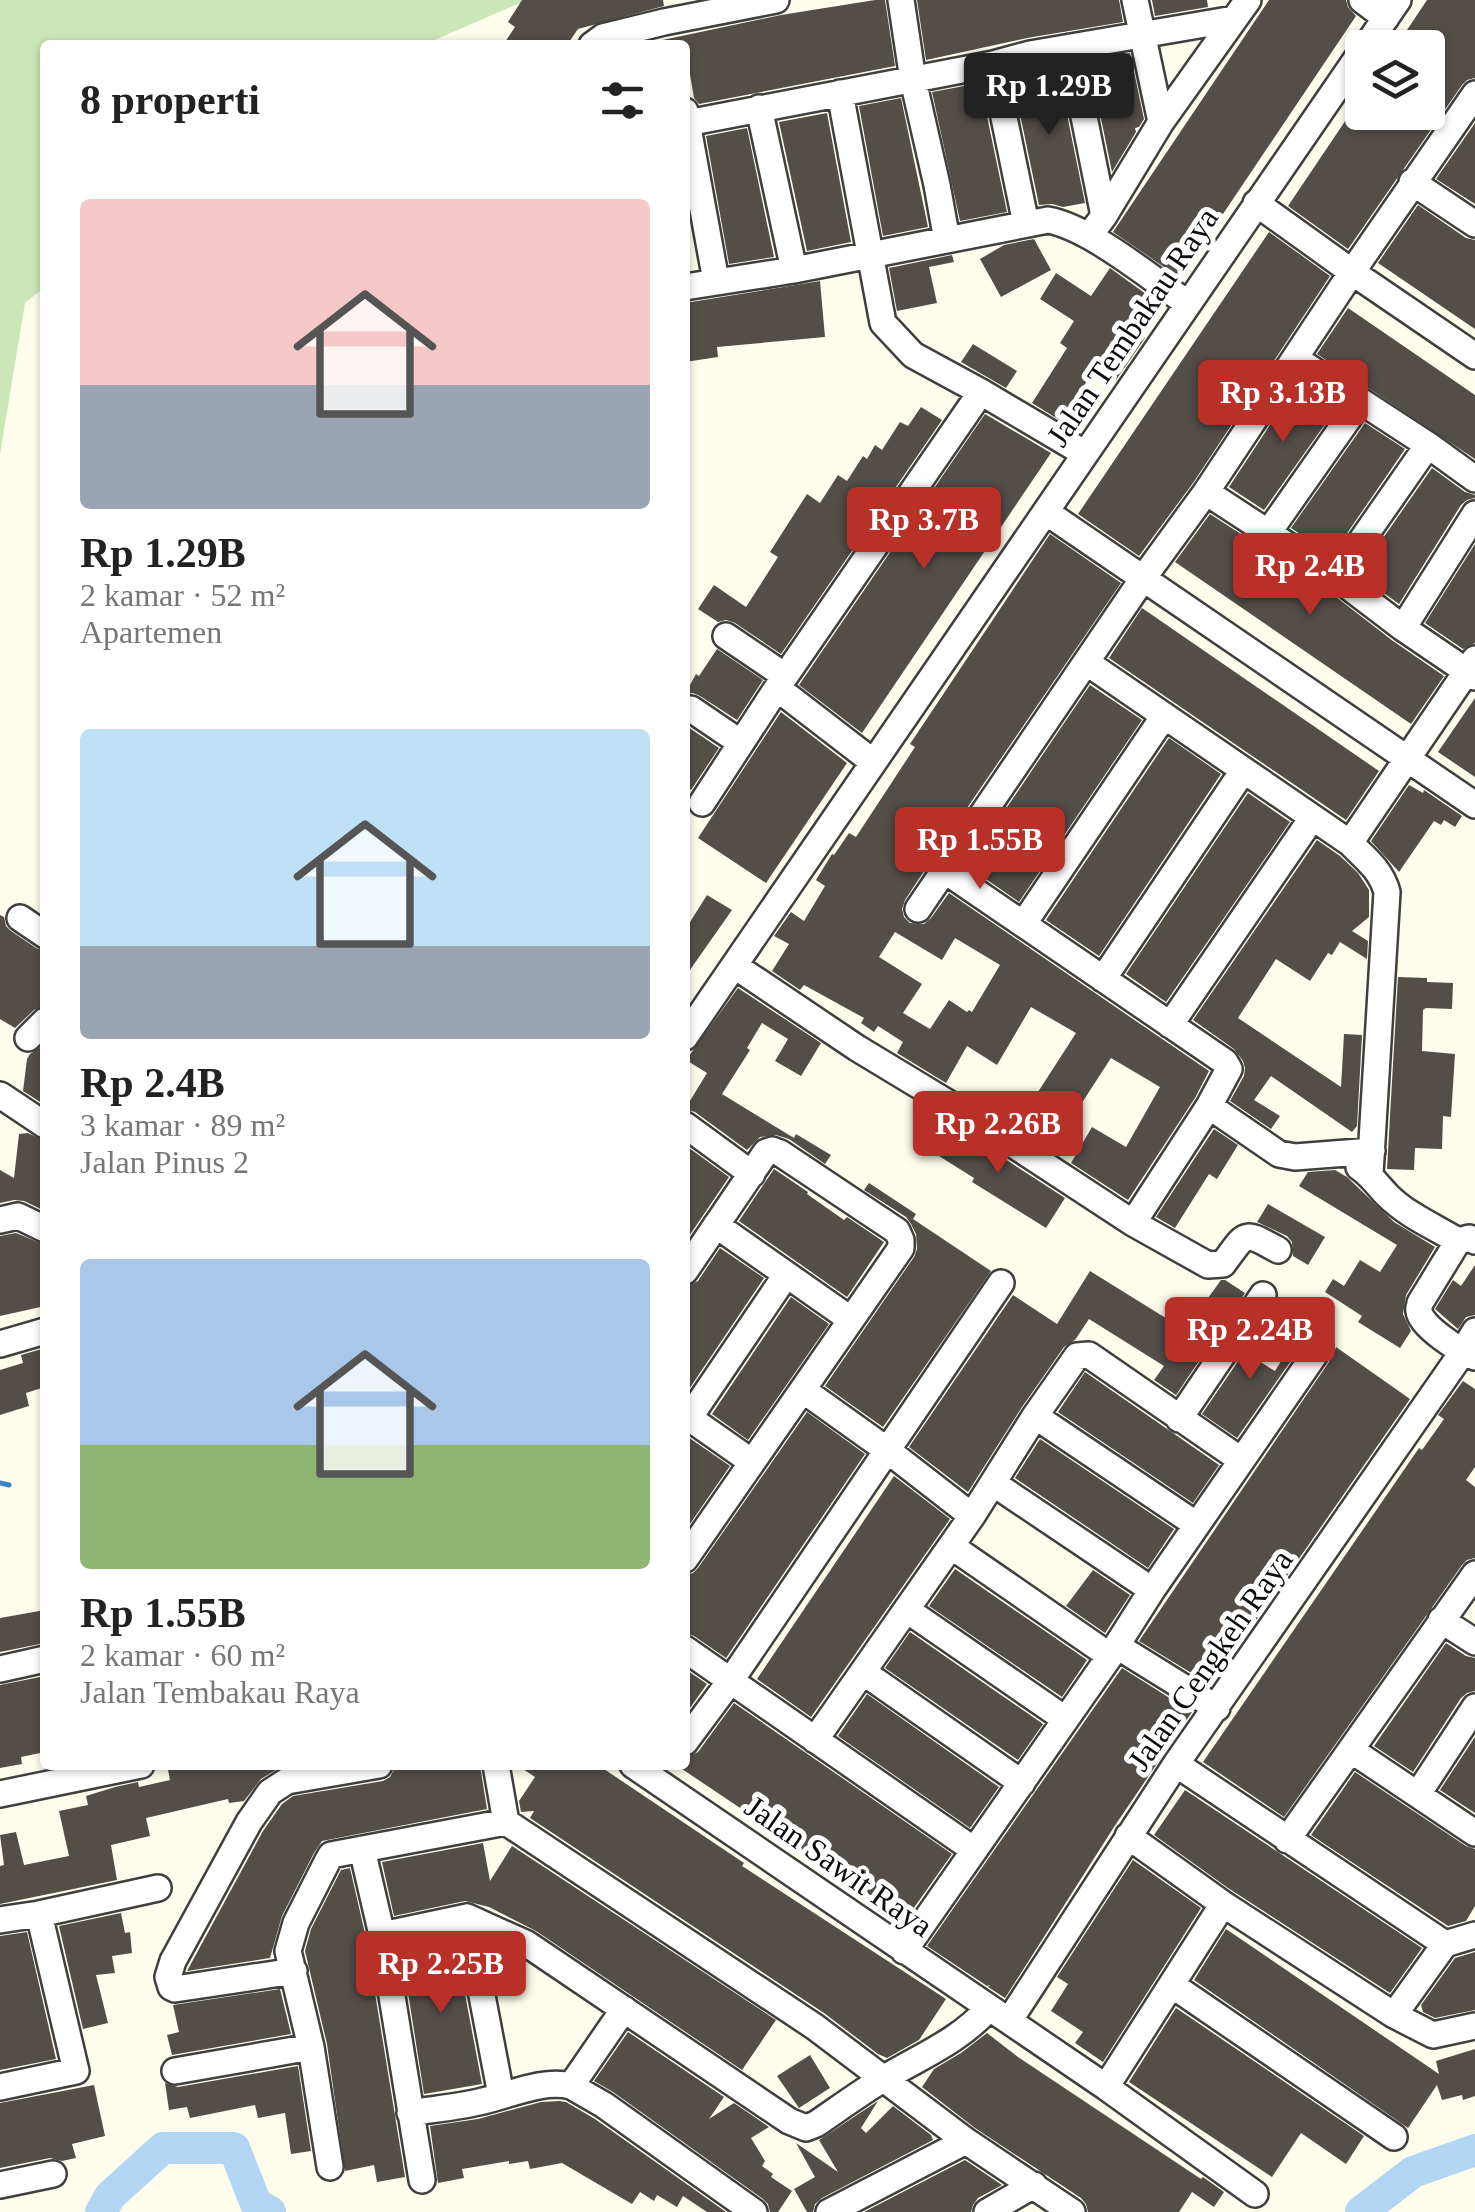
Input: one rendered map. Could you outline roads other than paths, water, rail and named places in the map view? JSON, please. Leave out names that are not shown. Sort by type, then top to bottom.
[{"type":"street","points":[[599,40],[776,0]]},
{"type":"street","points":[[901,0],[913,80],[947,240]]},
{"type":"street","points":[[1135,0],[1161,122]]},
{"type":"street","points":[[1362,0],[1392,9]]},
{"type":"street","points":[[690,117],[759,108],[1030,54],[1142,36],[1241,9]]},
{"type":"street","points":[[1096,226],[1161,122],[1241,9]]},
{"type":"street","name":"Jalan Tembakau Raya","points":[[1377,30],[1392,9]]},
{"type":"street","points":[[1070,47],[1096,226]]},
{"type":"street","points":[[993,64],[1026,224]]},
{"type":"street","name":"Jalan Tembakau Raya","points":[[690,1030],[1345,76]]},
{"type":"street","points":[[840,93],[883,323],[914,355],[1084,453]]},
{"type":"street","points":[[918,909],[1475,94]]},
{"type":"street","points":[[759,108],[794,270]]},
{"type":"street","points":[[690,139],[716,282]]},
{"type":"street","points":[[1412,182],[1475,224]]},
{"type":"street","points":[[1256,203],[1475,356]]},
{"type":"street","points":[[690,286],[1048,220],[1096,226],[1187,304]]},
{"type":"street","points":[[1296,359],[1475,479]]},
{"type":"street","points":[[702,802],[981,392]]},
{"type":"street","points":[[1268,534],[1360,402]]},
{"type":"street","points":[[1336,577],[1428,445]]},
{"type":"street","points":[[1206,492],[1336,577],[1403,628],[1472,669],[1350,843]]},
{"type":"street","points":[[1046,512],[1475,805]]},
{"type":"street","points":[[1403,628],[1475,514]]},
{"type":"street","points":[[726,636],[873,762]]},
{"type":"street","points":[[1086,662],[1350,843],[1378,870],[1386,892],[1370,1163],[1387,1196],[1466,1241],[1418,1308],[1423,1321],[1471,1347]]},
{"type":"street","points":[[691,710],[741,743]]},
{"type":"street","points":[[1024,923],[1164,716]]},
{"type":"street","points":[[1103,979],[1243,770]]},
{"type":"street","points":[[1170,1025],[1312,818]]},
{"type":"street","points":[[944,870],[1225,1062],[1229,1069],[1210,1106],[1133,1223]]},
{"type":"street","points":[[20,918],[40,932]]},
{"type":"street","points":[[734,966],[1133,1223],[1208,1265],[1223,1264],[1247,1235],[1278,1250]]},
{"type":"street","points":[[0,1095],[40,1122]]},
{"type":"street","points":[[1210,1106],[1280,1154],[1296,1157],[1339,1152],[1370,1163]]},
{"type":"street","points":[[690,1128],[759,1163]]},
{"type":"street","points":[[690,1263],[772,1150],[896,1231],[901,1240],[901,1248],[803,1390],[690,1542]]},
{"type":"street","points":[[0,1220],[18,1216],[40,1227]]},
{"type":"street","points":[[716,1224],[850,1318]]},
{"type":"street","points":[[690,1412],[786,1275]]},
{"type":"street","points":[[690,1735],[1001,1283]]},
{"type":"street","points":[[1179,1419],[1262,1295]]},
{"type":"street","points":[[0,1344],[40,1332]]},
{"type":"street","points":[[904,1951],[1320,1347]]},
{"type":"street","name":"Jalan Cengkeh Raya","points":[[624,2010],[789,2121],[806,2128],[882,2079],[999,2014],[1471,1347]]},
{"type":"street","points":[[815,1740],[972,1516],[1073,1360],[1086,1354],[1241,1460]]},
{"type":"street","points":[[803,1390],[972,1516]]},
{"type":"street","points":[[1035,1416],[1197,1525]]},
{"type":"street","points":[[690,1418],[752,1462]]},
{"type":"street","points":[[993,1483],[1152,1590]]},
{"type":"street","points":[[951,1546],[1114,1651],[1217,1708]]},
{"type":"street","points":[[1287,1840],[1475,1574]]},
{"type":"street","points":[[907,1610],[1065,1719]]},
{"type":"street","points":[[1441,1620],[1475,1642]]},
{"type":"street","points":[[690,1651],[974,1850]]},
{"type":"street","points":[[0,1669],[40,1660]]},
{"type":"street","points":[[863,1672],[1022,1784]]},
{"type":"street","points":[[1418,1794],[1470,1724]]},
{"type":"street","points":[[1351,1750],[1475,1832]]},
{"type":"street","points":[[1176,1764],[1445,1944]]},
{"type":"street","points":[[0,1794],[100,1770]]},
{"type":"street","points":[[294,1971],[175,1989],[168,1977],[209,1893],[270,1792],[287,1781],[350,1770]]},
{"type":"street","points":[[497,1770],[506,1822]]},
{"type":"street","name":"Jalan Sawit Raya","points":[[663,1773],[904,1951],[1106,2086],[1255,2194]]},
{"type":"street","points":[[330,2166],[311,2047],[288,1952],[296,1924],[328,1860],[332,1855],[506,1822],[815,2027],[966,2140],[1072,2212]]},
{"type":"street","points":[[1128,1836],[1223,1904],[1394,2015],[1433,2035],[1475,2026]]},
{"type":"street","points":[[362,1849],[382,1935],[422,2180]]},
{"type":"street","points":[[0,1920],[158,1888]]},
{"type":"street","points":[[1106,2086],[1223,1904]]},
{"type":"street","points":[[0,2088],[76,2071],[39,1914]]},
{"type":"street","points":[[382,1935],[467,1916],[526,1944],[624,2010],[571,2086]]},
{"type":"street","points":[[467,1916],[501,2096]]},
{"type":"street","points":[[1394,2015],[1445,1944],[1475,1936]]},
{"type":"street","points":[[1172,1985],[1394,2137]]},
{"type":"street","points":[[175,2071],[311,2047]]},
{"type":"street","points":[[410,2114],[540,2086],[571,2086],[604,2105],[754,2212]]},
{"type":"street","points":[[829,2212],[966,2140]]},
{"type":"street","points":[[0,2185],[54,2174]]},
{"type":"street","points":[[987,2212],[1034,2185]]},
{"type":"waterway","points":[[0,1483],[9,1485]]},
{"type":"waterway","points":[[101,2212],[110,2196],[163,2148],[234,2148],[256,2204],[270,2212]]},
{"type":"waterway","points":[[1361,2212],[1413,2172],[1475,2150]]}]
